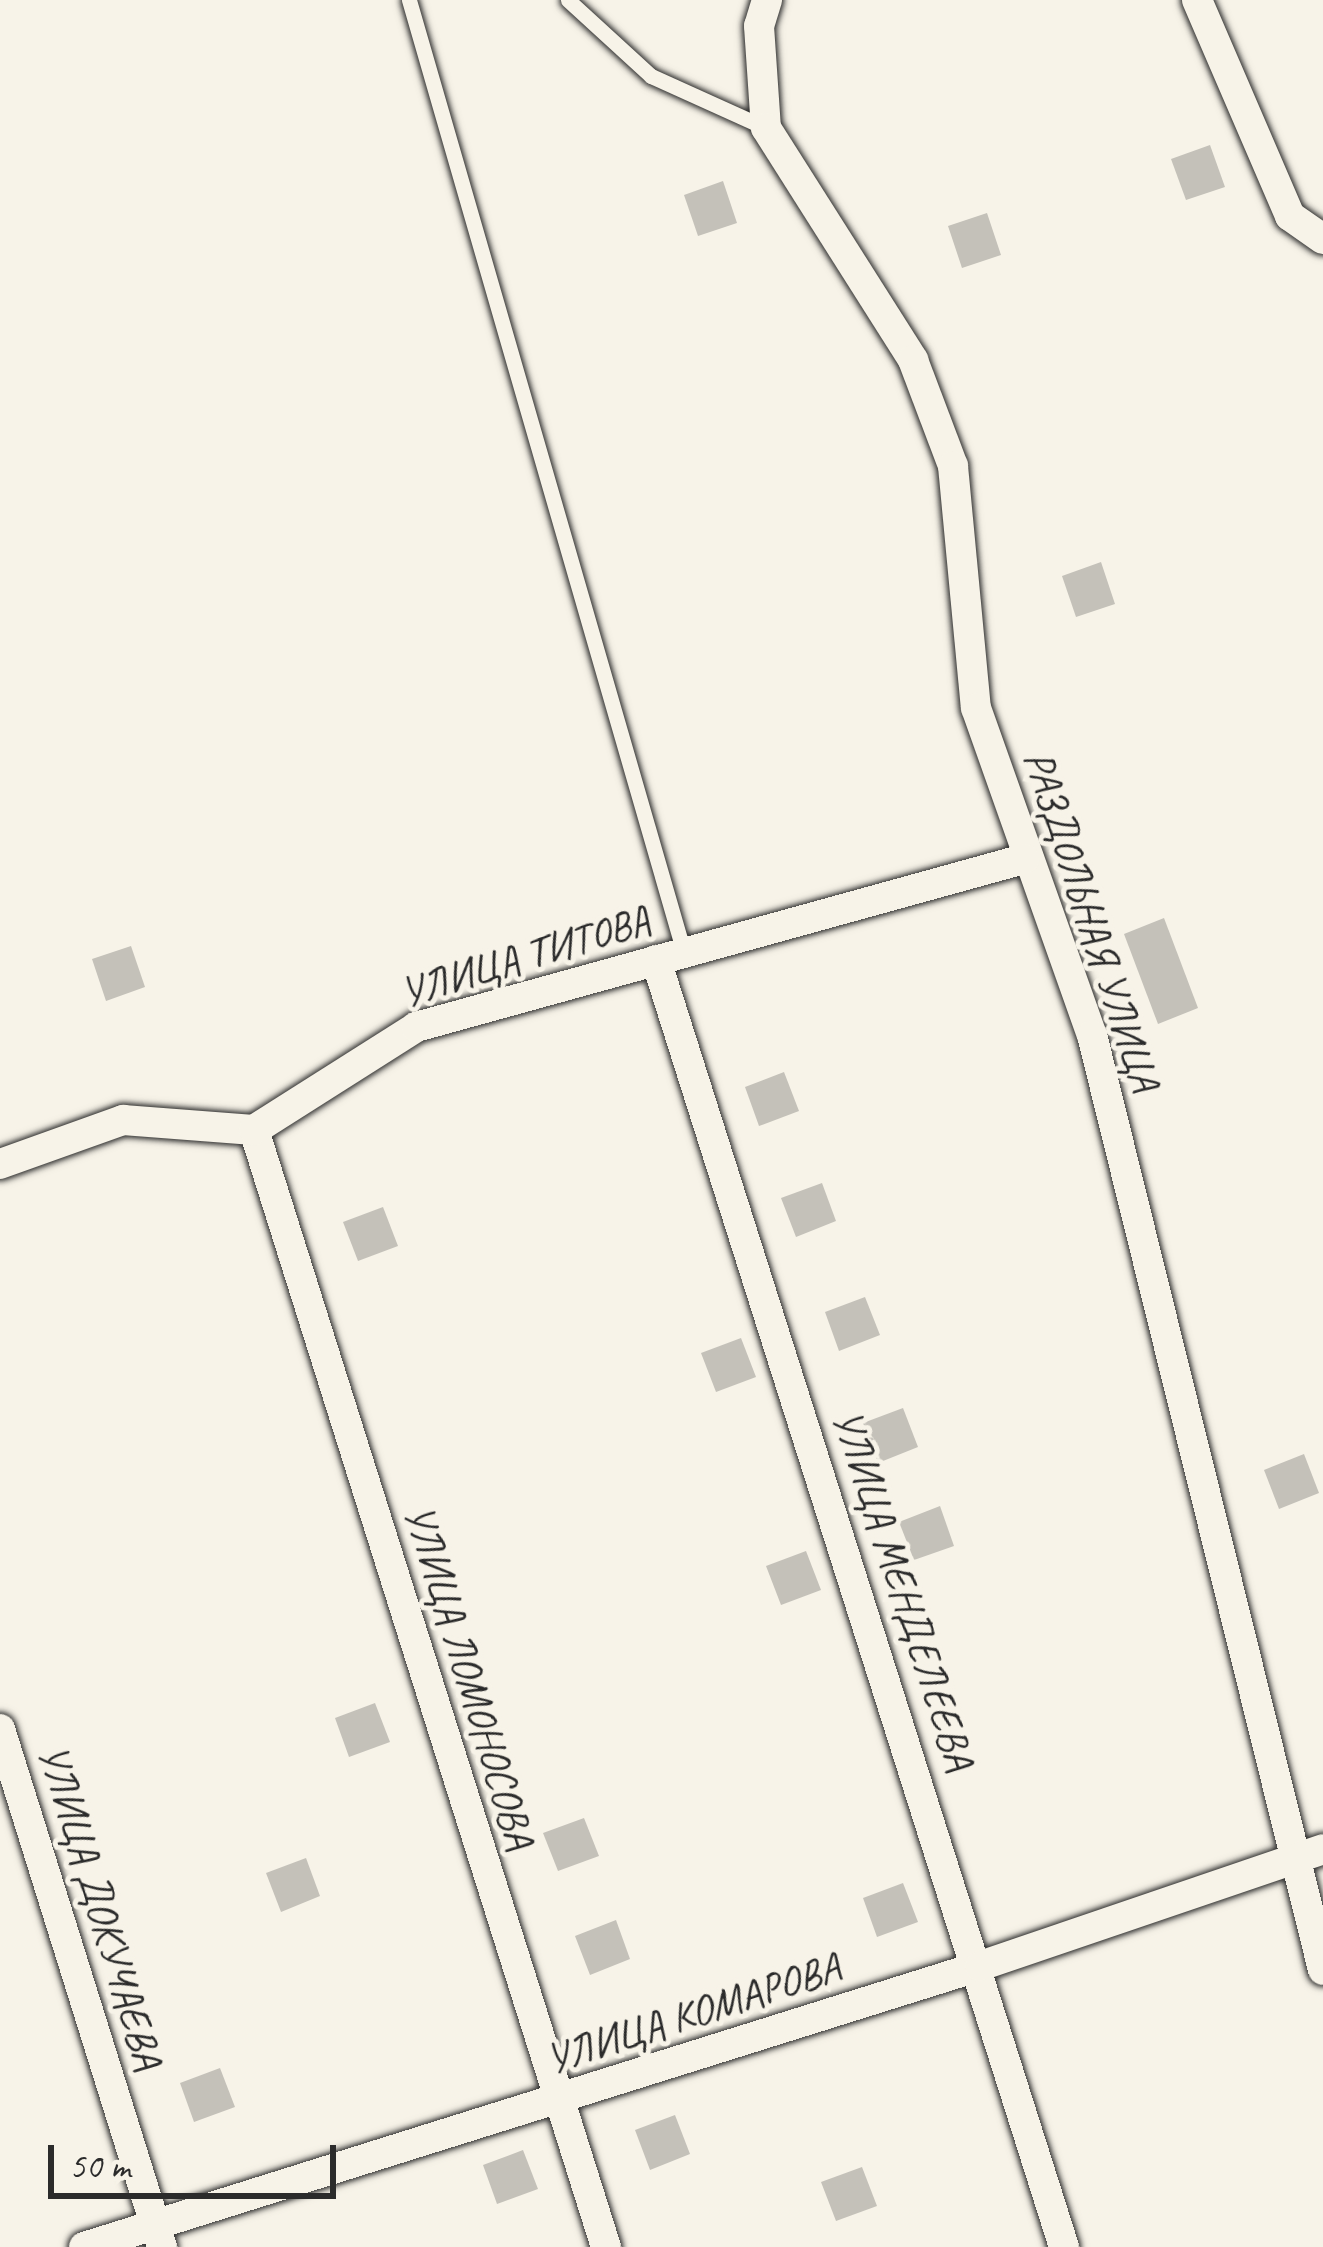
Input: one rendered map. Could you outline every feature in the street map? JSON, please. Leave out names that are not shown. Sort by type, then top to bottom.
[{"type":"street","name":"РАЗДОЛЬНАЯ УЛИЦА","points":[[766,0],[759,26],[766,128],[913,360],[953,466],[976,708],[1024,859],[1092,1035],[1308,1854],[1323,1970]]},
{"type":"street","points":[[1197,0],[1290,216],[1323,239]]},
{"type":"street","name":"УЛИЦА ТИТОВА","points":[[254,1130],[416,1027],[1024,859]]},
{"type":"street","name":"УЛИЦА МЕНДЕЛЕЕВА","points":[[670,957],[1064,2247]]},
{"type":"street","points":[[0,1164],[122,1120],[254,1130]]},
{"type":"street","name":"УЛИЦА ЛОМОНОСОВА","points":[[254,1130],[606,2247]]},
{"type":"street","name":"УЛИЦА ДОКУЧАЕВА","points":[[0,1730],[159,2236]]},
{"type":"street","name":"УЛИЦА КОМАРОВА","points":[[84,2247],[159,2236],[1308,1854]]},
{"type":"lane","points":[[410,0],[670,957]]},
{"type":"lane","points":[[568,0],[651,76],[766,128]]},
{"type":"building","points":[[1210,145],[1225,187],[1186,200],[1171,159]]},
{"type":"building","points":[[723,181],[737,223],[698,236],[684,195]]},
{"type":"building","points":[[987,213],[1001,255],[962,268],[948,226]]},
{"type":"building","points":[[1101,562],[1115,604],[1076,617],[1062,576]]},
{"type":"building","points":[[1164,918],[1198,1008],[1158,1024],[1124,934]]},
{"type":"building","points":[[131,946],[145,987],[106,1001],[92,959]]},
{"type":"building","points":[[784,1072],[799,1111],[759,1126],[745,1087]]},
{"type":"building","points":[[822,1183],[836,1221],[796,1237],[781,1198]]},
{"type":"building","points":[[383,1207],[398,1246],[358,1261],[343,1222]]},
{"type":"building","points":[[865,1297],[880,1335],[839,1351],[825,1312]]},
{"type":"building","points":[[741,1338],[756,1377],[716,1392],[701,1353]]},
{"type":"building","points":[[903,1408],[918,1447],[878,1463],[863,1423]]},
{"type":"building","points":[[1304,1454],[1319,1493],[1279,1509],[1264,1470]]},
{"type":"building","points":[[940,1506],[954,1546],[914,1560],[899,1522]]},
{"type":"building","points":[[806,1551],[821,1590],[781,1605],[766,1566]]},
{"type":"building","points":[[375,1703],[390,1742],[349,1757],[335,1718]]},
{"type":"building","points":[[584,1818],[599,1856],[558,1871],[543,1833]]},
{"type":"building","points":[[306,1858],[320,1896],[281,1912],[266,1873]]},
{"type":"building","points":[[903,1883],[918,1922],[877,1937],[863,1898]]},
{"type":"building","points":[[616,1920],[630,1959],[590,1975],[575,1936]]},
{"type":"building","points":[[220,2068],[235,2107],[194,2122],[180,2083]]},
{"type":"building","points":[[675,2115],[690,2154],[650,2170],[635,2130]]},
{"type":"building","points":[[523,2150],[538,2189],[497,2204],[483,2165]]},
{"type":"building","points":[[862,2167],[877,2206],[836,2221],[821,2182]]}]
